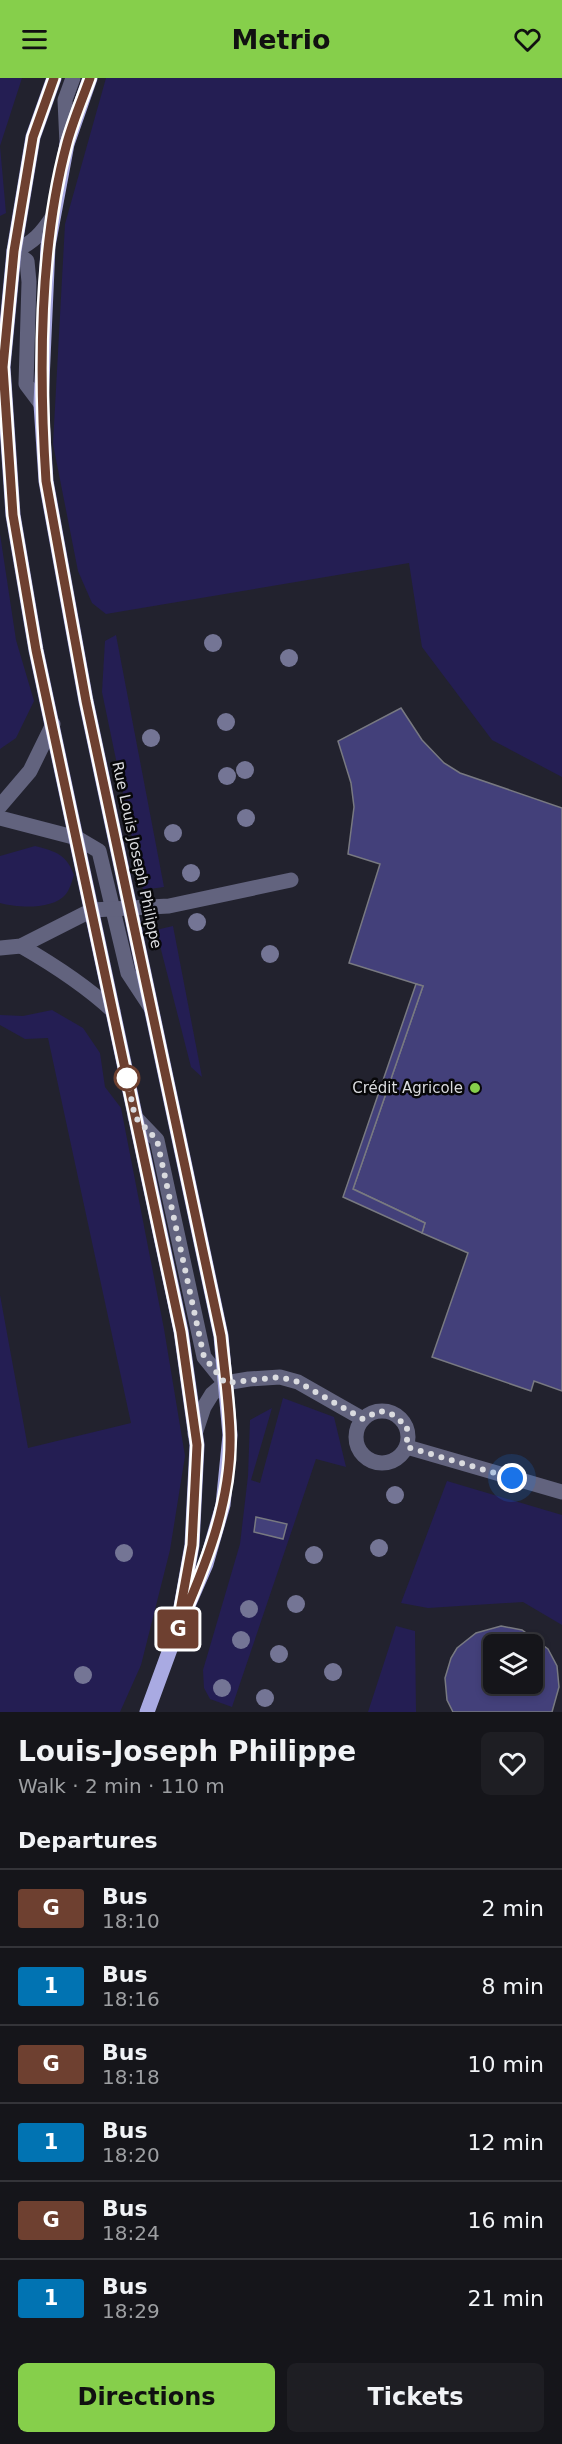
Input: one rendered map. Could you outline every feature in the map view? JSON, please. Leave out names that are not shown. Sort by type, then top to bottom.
[{"type":"main road","name":"Rue Louis Joseph Philippe","points":[[54,78],[33,137],[14,251],[3,367],[13,515],[36,650],[181,1332],[195,1434],[192,1545],[176,1633]]},
{"type":"main road","name":"Rue Louis Joseph Philippe","points":[[90,78],[67,144],[48,246],[41,404],[46,481],[86,701],[221,1336],[230,1435],[223,1505],[206,1564],[176,1633],[147,1712]]},
{"type":"lane","points":[[67,144],[66,100],[73,78]]},
{"type":"lane","points":[[41,404],[26,384],[27,261],[14,251],[28,245],[42,234],[54,213]]},
{"type":"lane","points":[[0,806],[30,771],[53,724]]},
{"type":"lane","points":[[0,818],[77,838],[99,851],[128,973],[151,1009]]},
{"type":"lane","points":[[0,948],[21,946],[92,910],[169,906],[291,880]]},
{"type":"lane","points":[[21,946],[53,964],[113,1011]]},
{"type":"lane","points":[[135,1117],[157,1140],[204,1357],[225,1383]]},
{"type":"lane","points":[[195,1434],[204,1407],[212,1394],[225,1383],[280,1377],[298,1382],[363,1419]]},
{"type":"lane","points":[[379,1411],[399,1418],[407,1426],[407,1447],[394,1462],[373,1462],[364,1456],[357,1446],[357,1434],[363,1419],[379,1411]]},
{"type":"lane","points":[[407,1447],[562,1492]]},
{"type":"shaded area","points":[[0,78],[562,78],[562,1712],[0,1712]]},
{"type":"shaded area","points":[[0,78],[22,78],[0,146]]},
{"type":"shaded area","points":[[106,78],[562,78],[562,777],[492,740],[422,647],[409,563],[106,614],[92,603],[78,571],[53,444],[65,224]]},
{"type":"shaded area","points":[[0,146],[6,213],[0,216]]},
{"type":"shaded area","points":[[0,534],[16,640],[34,701],[16,738],[0,749]]},
{"type":"shaded area","points":[[116,635],[164,887],[143,890],[102,692],[105,641]]},
{"type":"shaded area","points":[[35,846],[55,852],[68,862],[74,875],[67,892],[53,903],[44,905],[25,907],[0,903],[0,856]]},
{"type":"shaded area","points":[[173,926],[202,1077],[191,1067],[156,930]]},
{"type":"shaded area","points":[[52,1010],[83,1028],[100,1053],[105,1087],[121,1108],[164,1329],[185,1456],[170,1550],[141,1665],[120,1712],[0,1712],[0,1295],[28,1448],[131,1423],[48,1038],[25,1039],[0,1025],[0,1015],[23,1016]]},
{"type":"shaded area","points":[[283,1398],[334,1417],[346,1467],[316,1459],[232,1707],[210,1699],[204,1688],[203,1670],[240,1544],[248,1476],[250,1420],[272,1408],[251,1480],[260,1483]]},
{"type":"shaded area","points":[[447,1481],[562,1515],[562,1625],[523,1602],[428,1608],[401,1603]]},
{"type":"shaded area","points":[[396,1626],[415,1631],[416,1712],[368,1712]]},
{"type":"building","name":"Crédit Agricole","points":[[401,708],[422,740],[444,763],[460,773],[562,808],[562,1391],[534,1381],[531,1391],[432,1357],[468,1253],[422,1233],[425,1223],[353,1189],[423,986],[349,963],[380,864],[348,854],[354,807],[351,783],[338,741]]},
{"type":"building","points":[[416,984],[423,986],[353,1189],[425,1223],[422,1233],[343,1197]]},
{"type":"building","points":[[256,1517],[287,1524],[283,1539],[254,1532]]},
{"type":"building","points":[[501,1626],[522,1630],[527,1634],[483,1634],[483,1694],[543,1694],[543,1645],[548,1649],[557,1666],[559,1687],[552,1712],[453,1712],[447,1700],[445,1678],[451,1658],[457,1648],[476,1633]]},
{"type":"bus line","name":"G","points":[[54,78],[33,137],[14,251],[3,367],[13,515],[36,650],[181,1332],[197,1445],[192,1545],[176,1633],[206,1564],[223,1505],[230,1435],[221,1336],[86,701],[44,462],[41,404],[48,246],[67,144],[90,78]]},
{"type":"place","name":"Crédit Agricole","points":[[475,1088]]},
{"type":"route","points":[[127,1078],[135,1117],[157,1140],[204,1357],[225,1383],[280,1377],[298,1382],[363,1419],[370,1413],[379,1411],[399,1418],[407,1426],[409,1436],[407,1447],[512,1478]]}]
